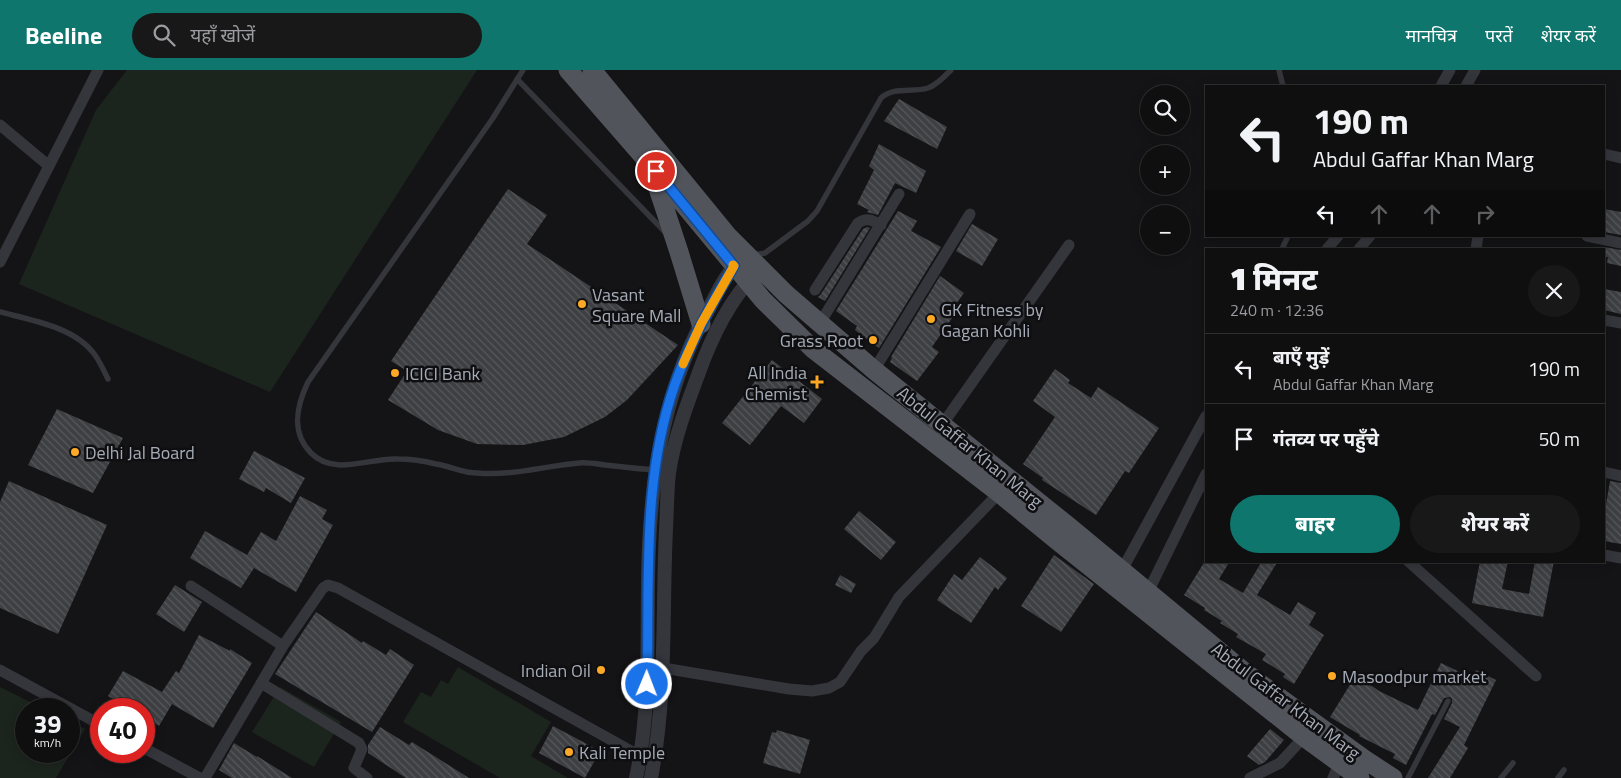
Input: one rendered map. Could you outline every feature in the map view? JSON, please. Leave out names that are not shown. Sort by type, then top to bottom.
[{"type":"main road","name":"Abdul Gaffar Khan Marg","points":[[568,70],[650,164],[751,265],[874,370],[1248,674],[1393,778]]},
{"type":"main road","name":"Abdul Gaffar Khan Marg","points":[[592,70],[751,265],[763,300],[813,349],[999,493],[1304,737],[1336,771],[1360,778]]},
{"type":"main road","points":[[650,164],[701,324]]},
{"type":"street","points":[[0,262],[98,70]]},
{"type":"street","points":[[1442,85],[1450,70]]},
{"type":"street","points":[[1467,85],[1475,70]]},
{"type":"street","points":[[0,125],[49,166]]},
{"type":"street","points":[[1605,154],[1621,158]]},
{"type":"street","points":[[820,323],[899,194]]},
{"type":"street","points":[[874,370],[970,214]]},
{"type":"street","points":[[815,290],[858,223],[863,219],[881,225]]},
{"type":"street","points":[[1328,248],[1337,237]]},
{"type":"street","points":[[1360,248],[1369,237]]},
{"type":"street","points":[[1591,237],[1621,243]]},
{"type":"street","points":[[942,425],[1070,245]]},
{"type":"street","points":[[636,778],[646,713],[649,547],[658,447],[674,386],[701,324],[751,265]]},
{"type":"street","points":[[651,778],[663,668],[670,472],[678,433],[711,341],[751,265]]},
{"type":"street","points":[[1605,320],[1621,323]]},
{"type":"street","points":[[1122,570],[1205,418]]},
{"type":"street","points":[[1605,472],[1621,476]]},
{"type":"street","points":[[1148,592],[1205,476]]},
{"type":"street","points":[[647,670],[663,668],[789,689],[812,691],[829,688],[840,682],[861,652],[874,638],[899,597],[999,493]]},
{"type":"street","points":[[1605,555],[1621,558]]},
{"type":"street","points":[[1410,563],[1536,676]]},
{"type":"street","points":[[205,778],[283,646],[323,588],[328,585],[334,586],[640,756]]},
{"type":"street","points":[[191,586],[283,646]]},
{"type":"street","points":[[0,670],[90,719]]},
{"type":"street","points":[[261,683],[359,743],[362,749],[354,768],[367,778]]},
{"type":"street","points":[[1250,778],[1266,773],[1280,763],[1304,737]]},
{"type":"street","points":[[155,754],[200,778]]},
{"type":"lane","points":[[523,70],[492,118],[308,382],[298,406],[297,422],[299,432],[302,441],[311,453],[319,458],[340,465],[350,466],[370,461],[398,458],[436,464],[477,474],[527,471],[580,463],[655,470]]},
{"type":"lane","points":[[751,265],[808,221],[817,211],[881,98],[886,94],[894,92],[927,88],[938,82],[951,70]]},
{"type":"lane","points":[[1279,70],[1283,85]]},
{"type":"lane","points":[[517,79],[676,243]]},
{"type":"lane","points":[[0,312],[54,328],[72,336],[86,345],[95,355],[108,379]]},
{"type":"lane","points":[[1408,778],[1448,701]]},
{"type":"lane","points":[[1501,778],[1513,763]]},
{"type":"lane","points":[[1558,778],[1564,770]]},
{"type":"shaded area","points":[[127,70],[477,70],[270,392],[19,284],[96,110]]},
{"type":"shaded area","points":[[458,667],[551,722],[531,756],[568,778],[500,778],[403,722],[421,692],[431,697],[441,680],[448,684]]},
{"type":"shaded area","points":[[0,687],[22,698],[15,698],[15,763],[65,763],[56,778],[0,778]]},
{"type":"shaded area","points":[[280,687],[341,722],[314,767],[252,732]]},
{"type":"shaded area","points":[[80,726],[85,729],[80,737]]},
{"type":"building","points":[[899,99],[947,127],[937,149],[884,121]]},
{"type":"building","points":[[879,144],[926,171],[916,193],[895,183],[878,215],[867,212],[869,210],[857,204],[874,170],[869,166]]},
{"type":"building","points":[[508,189],[547,215],[527,244],[678,345],[627,400],[605,417],[564,437],[523,445],[477,444],[438,430],[388,400],[407,371],[391,361]]},
{"type":"building","points":[[1605,209],[1621,212],[1621,235],[1605,232]]},
{"type":"building","points":[[898,211],[917,221],[911,231],[941,247],[879,348],[855,330],[857,326],[836,311]]},
{"type":"building","points":[[972,224],[998,239],[982,266],[956,251]]},
{"type":"building","points":[[870,228],[825,301],[818,297],[863,229]]},
{"type":"building","points":[[1604,248],[1621,250],[1621,266],[1607,263],[1608,257],[1605,257]]},
{"type":"building","points":[[940,276],[964,293],[948,315],[952,318],[932,347],[939,352],[917,381],[890,362],[891,357]]},
{"type":"building","points":[[1605,289],[1621,292],[1621,314],[1605,310]]},
{"type":"building","points":[[772,360],[822,399],[804,423],[781,406],[750,445],[722,423]]},
{"type":"building","points":[[1055,369],[1070,380],[1068,383],[1091,398],[1098,387],[1159,428],[1129,473],[1125,471],[1096,515],[1042,480],[1043,478],[1023,464],[1055,417],[1033,401]]},
{"type":"building","name":"Delhi Jal Board","points":[[57,409],[123,438],[93,493],[28,465]]},
{"type":"building","points":[[254,451],[305,478],[291,503],[266,488],[264,492],[239,479]]},
{"type":"building","points":[[9,481],[107,525],[58,634],[0,608],[0,502]]},
{"type":"building","points":[[1610,481],[1621,483],[1621,544],[1605,541],[1605,510]]},
{"type":"building","points":[[300,496],[327,510],[322,519],[333,525],[296,592],[254,568],[241,588],[190,558],[205,531],[247,555],[261,532],[276,541]]},
{"type":"building","points":[[859,511],[896,542],[881,560],[844,529]]},
{"type":"building","points":[[1054,555],[1094,584],[1061,632],[1021,606]]},
{"type":"building","points":[[980,557],[1007,578],[998,590],[995,587],[971,623],[937,600],[954,574],[962,580]]},
{"type":"building","points":[[1205,561],[1205,563],[1229,563],[1219,579],[1243,593],[1261,563],[1277,563],[1257,595],[1290,615],[1298,602],[1316,613],[1309,625],[1324,635],[1294,684],[1283,677],[1285,674],[1262,660],[1266,654],[1236,637],[1238,634],[1220,623],[1222,621],[1184,595]]},
{"type":"building","points":[[1480,563],[1508,563],[1502,589],[1529,594],[1535,563],[1554,563],[1543,617],[1472,603]]},
{"type":"building","points":[[840,575],[856,584],[851,593],[835,585]]},
{"type":"building","points":[[175,585],[202,602],[184,632],[156,614]]},
{"type":"building","points":[[316,612],[362,643],[363,641],[386,655],[390,649],[414,665],[372,732],[275,674]]},
{"type":"building","points":[[199,635],[230,651],[230,649],[252,663],[213,728],[172,704],[159,726],[155,723],[155,698],[111,698],[108,696],[123,671],[162,692],[176,671],[179,673]]},
{"type":"building","points":[[1441,663],[1472,678],[1476,670],[1496,680],[1464,745],[1468,748],[1450,778],[1428,778],[1460,727],[1444,719],[1452,703],[1450,697],[1444,698],[1435,715],[1432,714],[1406,765],[1393,758],[1395,754],[1359,736],[1330,717],[1356,675],[1379,691],[1418,710]]},
{"type":"building","name":"Kali Temple","points":[[553,726],[600,751],[585,778],[539,753]]},
{"type":"building","points":[[380,727],[409,745],[412,742],[469,778],[406,778],[368,753],[368,745]]},
{"type":"building","points":[[1270,729],[1284,740],[1265,762],[1259,765],[1247,756]]},
{"type":"building","points":[[777,730],[810,740],[800,774],[763,763],[772,732],[776,733]]},
{"type":"building","points":[[234,743],[292,778],[232,778],[219,770]]},
{"type":"slow traffic","points":[[683,364],[701,324],[733,265]]},
{"type":"place","name":"Vasant Square Mall","points":[[582,304]]},
{"type":"place","name":"GK Fitness by Gagan Kohli","points":[[931,319]]},
{"type":"place","name":"Grass Root","points":[[873,340]]},
{"type":"place","name":"ICICI Bank","points":[[395,373]]},
{"type":"place","name":"All India Chemist","points":[[817,382]]},
{"type":"place","name":"Delhi Jal Board","points":[[75,452]]},
{"type":"place","name":"Indian Oil","points":[[601,670]]},
{"type":"place","name":"Masoodpur market","points":[[1332,676]]},
{"type":"place","name":"Kali Temple","points":[[569,752]]},
{"type":"route","points":[[647,684],[649,547],[652,489],[658,447],[674,386],[685,357],[701,324],[734,266],[656,171]]}]
